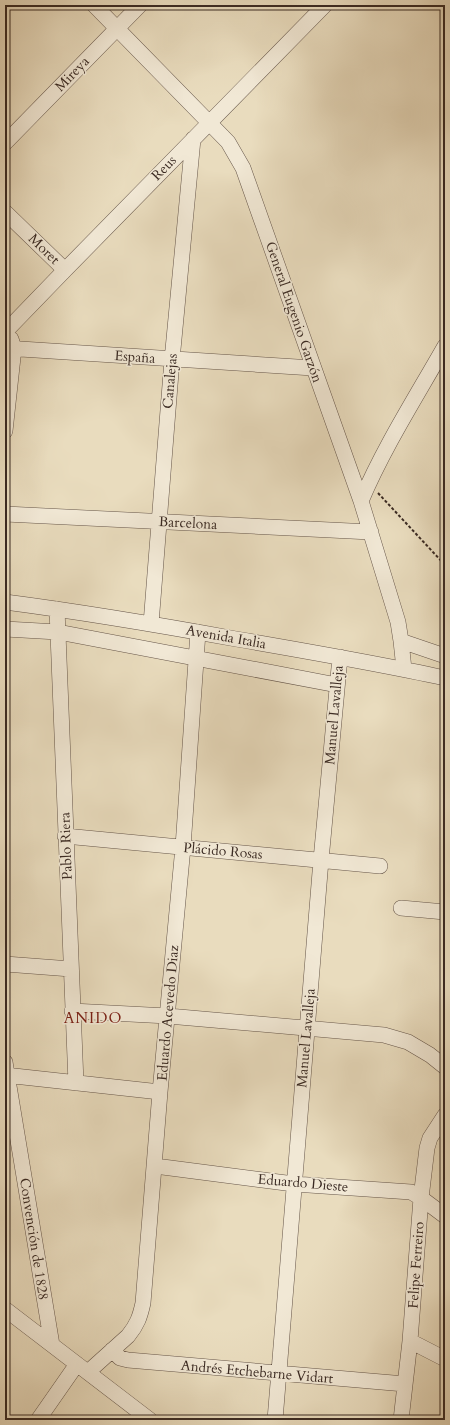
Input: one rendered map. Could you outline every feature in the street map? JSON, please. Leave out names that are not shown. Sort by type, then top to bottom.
[{"type":"street","name":"General Eugenio Garzón","points":[[94,5],[210,122],[228,142],[244,168],[371,532],[398,622],[404,669]]},
{"type":"street","name":"Mireya","points":[[5,142],[140,5]]},
{"type":"street","name":"Reus","points":[[7,330],[325,5]]},
{"type":"street","name":"Canalejas","points":[[151,624],[172,360],[193,139]]},
{"type":"street","name":"Moret","points":[[5,212],[65,270]]},
{"type":"street","points":[[5,431],[10,348],[7,330]]},
{"type":"street","points":[[361,501],[408,410],[445,346]]},
{"type":"street","name":"España","points":[[10,348],[172,360],[313,368]]},
{"type":"street","name":"Barcelona","points":[[5,514],[371,532]]},
{"type":"street","name":"Avenida Italia","points":[[5,602],[151,624],[340,656],[445,678]]},
{"type":"street","name":"Pablo Riera","points":[[57,609],[76,1083]]},
{"type":"street","points":[[5,629],[58,632],[337,685]]},
{"type":"street","name":"Eduardo Acevedo Diaz","points":[[38,1420],[82,1368],[112,1350],[128,1336],[139,1320],[143,1304],[160,1092],[183,847],[198,632]]},
{"type":"street","points":[[401,641],[445,656]]},
{"type":"street","name":"Manuel Lavalleja","points":[[274,1420],[321,860],[340,656]]},
{"type":"street","name":"Plácido Rosas","points":[[65,836],[380,866]]},
{"type":"street","points":[[401,908],[445,912]]},
{"type":"street","points":[[5,964],[71,969]]},
{"type":"street","points":[[72,1011],[168,1016],[384,1034],[408,1042],[430,1055],[445,1068]]},
{"type":"street","points":[[6,1071],[76,1083],[160,1092]]},
{"type":"street","name":"Convención de 1828","points":[[6,1071],[52,1345]]},
{"type":"street","name":"Felipe Ferreiro","points":[[402,1420],[410,1341],[421,1198],[427,1148],[430,1138],[445,1115]]},
{"type":"street","name":"Eduardo Dieste","points":[[155,1166],[294,1184],[411,1192],[445,1216]]},
{"type":"street","points":[[5,1309],[150,1420]]},
{"type":"street","points":[[410,1341],[445,1359]]},
{"type":"street","name":"Andrés Etchebarne Vidart","points":[[112,1350],[120,1358],[128,1360],[405,1384]]},
{"type":"path","points":[[369,483],[445,564]]},
{"type":"district","name":"ANIDO","points":[[93,1018]]}]
